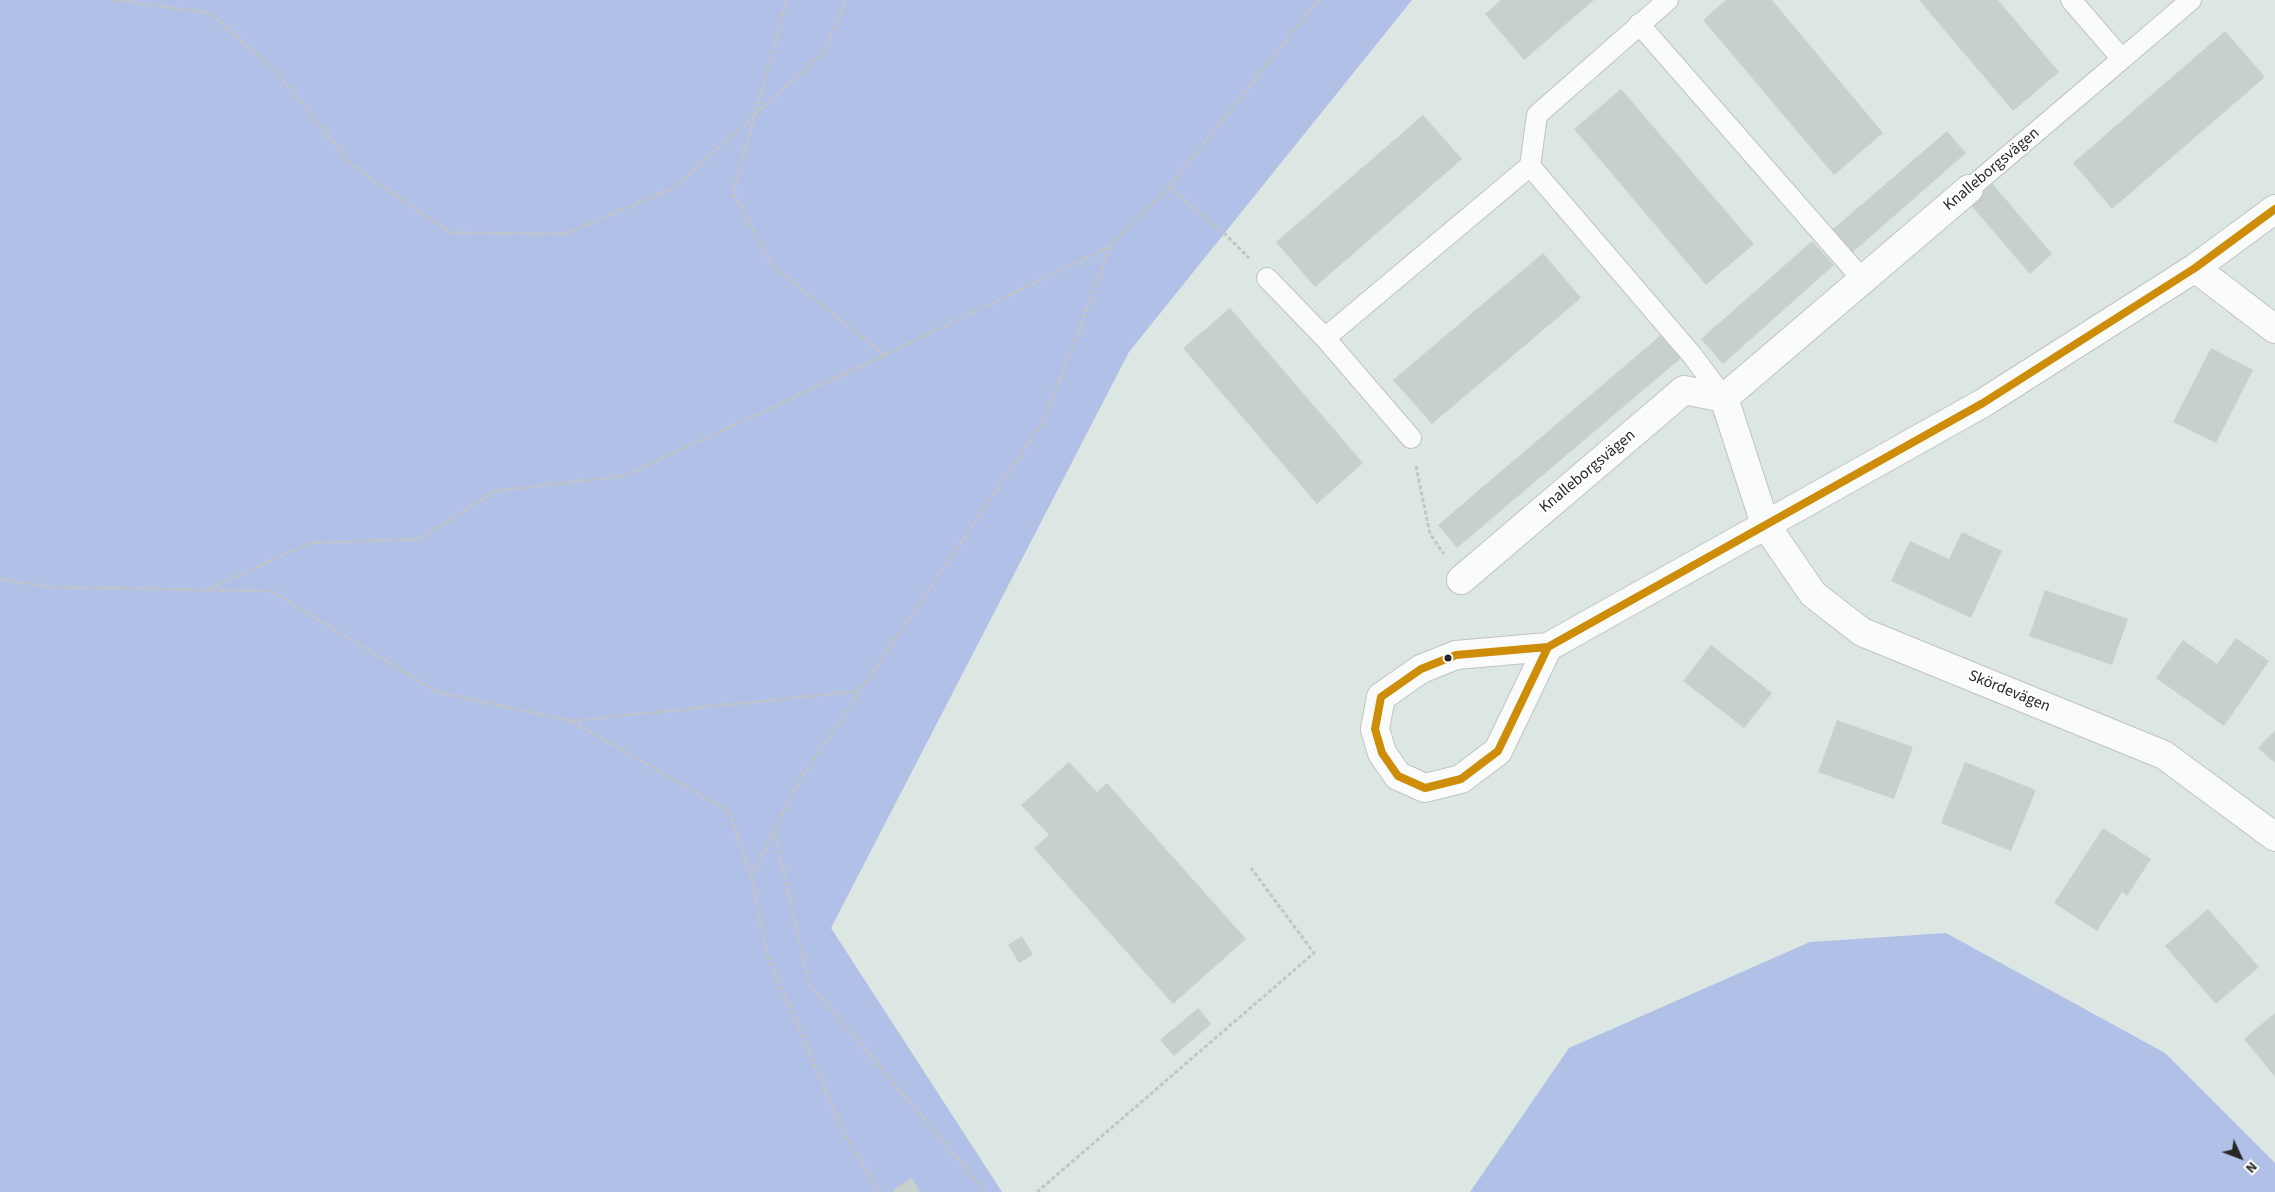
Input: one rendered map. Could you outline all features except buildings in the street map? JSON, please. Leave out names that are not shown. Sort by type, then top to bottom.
[{"type":"street","name":"Knalleborgsvägen","points":[[1461,580],[1684,390],[1724,398],[1969,189]]},
{"type":"street","points":[[1548,646],[1498,751],[1461,780],[1425,788],[1398,776],[1382,753],[1375,729],[1381,697],[1421,669],[1456,655],[1548,646],[1984,403],[2195,268],[2275,209]]},
{"type":"street","points":[[2195,268],[2275,329]]},
{"type":"street","points":[[1724,398],[1765,524]]},
{"type":"street","name":"Skördevägen","points":[[1765,524],[1813,594],[1862,632],[2164,755],[2275,837]]},
{"type":"lane","points":[[1325,338],[1530,166],[1537,115],[1668,0]]},
{"type":"lane","points":[[2071,0],[2122,59]]},
{"type":"lane","name":"Knalleborgsvägen","points":[[1969,189],[2191,0]]},
{"type":"lane","points":[[1639,24],[1863,280]]},
{"type":"lane","points":[[1530,166],[1692,355],[1724,398]]},
{"type":"lane","points":[[1267,278],[1325,338],[1411,438]]},
{"type":"path","points":[[115,0],[210,13],[273,68],[352,165],[451,233],[566,234],[674,188],[823,53],[846,0]]},
{"type":"path","points":[[787,0],[733,193],[773,266],[885,355]]},
{"type":"path","points":[[206,590],[309,543],[420,538],[495,490],[624,476],[885,355],[1111,245],[1169,188],[1318,0]]},
{"type":"path","points":[[1169,188],[1227,236]]},
{"type":"path","points":[[751,874],[798,781],[1045,419],[1111,245]]},
{"type":"path","points":[[1411,438],[1430,534],[1461,580]]},
{"type":"path","points":[[0,579],[50,587],[272,591],[437,692],[572,721],[729,811],[751,874],[767,954],[843,1131],[879,1192]]},
{"type":"path","points":[[572,721],[860,691]]},
{"type":"path","points":[[774,831],[809,983],[986,1192]]},
{"type":"path","points":[[1037,1192],[1314,953],[1251,868]]},
{"type":"shaded area","points":[[0,0],[1412,0],[1129,352],[831,928],[1002,1192],[0,1192]]},
{"type":"shaded area","points":[[1946,933],[2165,1053],[2275,1163],[2275,1192],[1470,1192],[1569,1048],[1810,942]]},
{"type":"transit line","points":[[1548,647],[1983,403],[2195,268],[2275,209]]},
{"type":"transit line","points":[[1548,647],[1498,751],[1461,779],[1425,788],[1398,776],[1382,753],[1375,729],[1381,697],[1421,669],[1456,655],[1548,647]]}]
